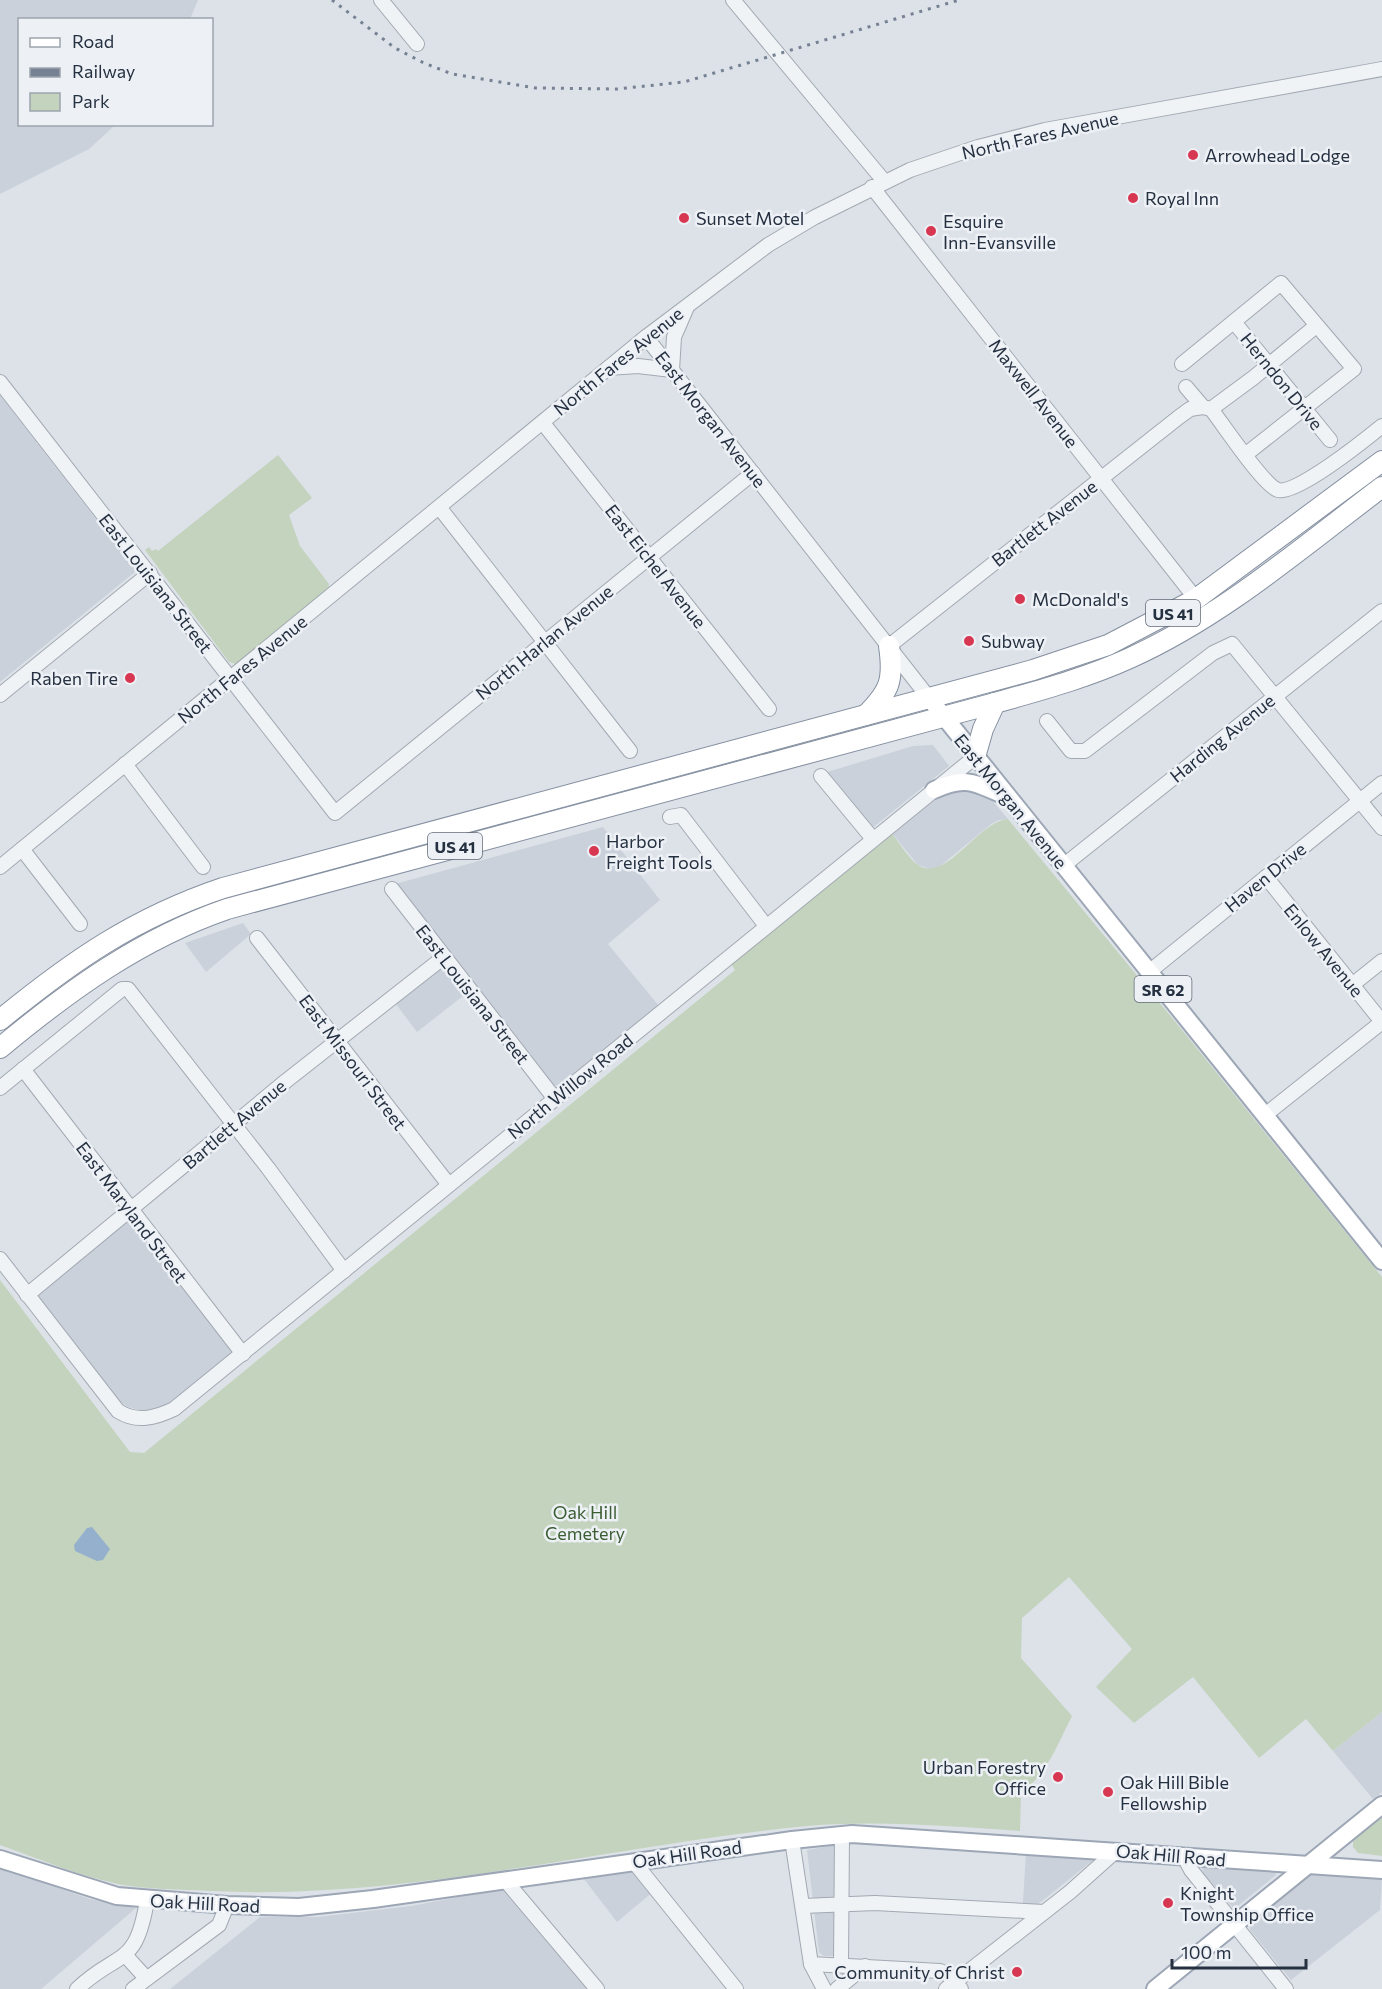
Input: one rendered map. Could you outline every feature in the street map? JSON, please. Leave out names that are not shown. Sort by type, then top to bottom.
[{"type":"highway","name":"US 41","points":[[0,1020],[82,956],[138,923],[202,895],[1086,654],[1134,633],[1197,599],[1382,461]]},
{"type":"highway","name":"US 41","points":[[0,1048],[71,990],[113,962],[161,936],[208,916],[510,831],[995,703],[1103,669],[1180,632],[1238,596],[1382,487]]},
{"type":"highway","points":[[866,715],[889,688],[891,660],[889,646]]},
{"type":"highway","points":[[975,757],[983,729],[995,703]]},
{"type":"main road","name":"East Morgan Avenue","points":[[929,698],[1382,1261]]},
{"type":"main road","points":[[934,790],[952,782],[965,780],[1007,796]]},
{"type":"main road","points":[[1155,1989],[1382,1805]]},
{"type":"main road","name":"Oak Hill Road","points":[[0,1859],[93,1890],[147,1900],[227,1905],[323,1905],[842,1835],[895,1835],[1382,1870]]},
{"type":"street","points":[[381,0],[417,44]]},
{"type":"street","name":"Maxwell Avenue","points":[[733,0],[878,184],[1101,478],[1197,599]]},
{"type":"street","name":"North Fares Avenue","points":[[0,867],[646,337],[768,245],[878,184],[978,147],[1045,130],[1382,69]]},
{"type":"street","points":[[1182,364],[1282,284],[1354,369],[1305,410],[1245,454]]},
{"type":"street","points":[[608,368],[638,366],[672,370],[674,337],[689,303]]},
{"type":"street","name":"Herndon Drive","points":[[1234,322],[1330,440]]},
{"type":"street","name":"Bartlett Avenue","points":[[889,646],[1179,417],[1190,409],[1207,408],[1268,365],[1316,326]]},
{"type":"street","name":"East Morgan Avenue","points":[[646,337],[929,698]]},
{"type":"street","name":"East Louisiana Street","points":[[0,382],[335,813]]},
{"type":"street","points":[[1186,387],[1207,408],[1272,487],[1280,490],[1297,486],[1382,426]]},
{"type":"street","name":"East Eichel Avenue","points":[[543,423],[769,709]]},
{"type":"street","name":"North Harlan Avenue","points":[[335,813],[648,556],[753,473]]},
{"type":"street","points":[[439,507],[630,751]]},
{"type":"street","points":[[0,694],[150,573]]},
{"type":"street","name":"Harding Avenue","points":[[1064,866],[1382,611]]},
{"type":"street","points":[[1047,721],[1071,751],[1085,751],[1213,653],[1232,644],[1382,828]]},
{"type":"street","name":"North Willow Road","points":[[27,1295],[118,1411],[137,1419],[163,1414],[185,1401],[975,757]]},
{"type":"street","points":[[125,764],[203,867]]},
{"type":"street","points":[[821,776],[873,839]]},
{"type":"street","name":"Haven Drive","points":[[1149,972],[1382,783]]},
{"type":"street","points":[[675,816],[766,926]]},
{"type":"street","points":[[22,849],[80,924]]},
{"type":"street","name":"Enlow Avenue","points":[[1266,877],[1382,1022]]},
{"type":"street","name":"East Louisiana Street","points":[[392,889],[555,1099]]},
{"type":"street","name":"East Missouri Street","points":[[257,938],[449,1185]]},
{"type":"street","name":"Bartlett Avenue","points":[[27,1295],[233,1124],[444,957]]},
{"type":"street","points":[[1352,985],[1382,961]]},
{"type":"street","points":[[0,1088],[122,989],[128,989],[344,1271]]},
{"type":"street","points":[[1265,1115],[1382,1022]]},
{"type":"street","name":"East Maryland Street","points":[[23,1069],[129,1210],[243,1354]]},
{"type":"street","points":[[0,1259],[27,1295]]},
{"type":"street","points":[[841,1964],[842,1835]]},
{"type":"street","points":[[792,1840],[812,1964],[824,1989]]},
{"type":"street","points":[[812,1964],[940,1971],[954,1987],[1117,1850]]},
{"type":"street","points":[[1183,1855],[1191,1870],[1286,1989]]},
{"type":"street","points":[[634,1862],[736,1989]]},
{"type":"street","points":[[505,1880],[597,1989]]},
{"type":"street","points":[[76,1989],[126,1956],[140,1935],[147,1900]]},
{"type":"street","points":[[803,1906],[842,1902],[1044,1912]]},
{"type":"street","points":[[133,1989],[219,1925],[227,1905]]},
{"type":"street","points":[[126,1956],[146,1978]]},
{"type":"street","points":[[837,1989],[865,1966]]},
{"type":"shaded area","points":[[0,0],[198,0],[190,18],[18,18],[18,126],[114,126],[89,149],[0,194]]},
{"type":"shaded area","points":[[0,395],[136,571],[0,682]]},
{"type":"shaded area","points":[[933,745],[949,766],[871,829],[824,773],[913,746]]},
{"type":"shaded area","points":[[961,783],[989,797],[1008,819],[991,824],[938,868],[930,869],[918,865],[891,832],[945,790]]},
{"type":"shaded area","points":[[603,827],[660,900],[608,944],[659,1006],[561,1086],[550,1085],[395,884]]},
{"type":"shaded area","points":[[243,923],[251,934],[206,972],[185,943]]},
{"type":"shaded area","points":[[443,960],[468,992],[417,1032],[393,1000]]},
{"type":"shaded area","points":[[130,1215],[237,1351],[175,1400],[160,1408],[144,1411],[128,1407],[112,1396],[34,1296]]},
{"type":"shaded area","points":[[1382,1712],[1382,1792],[1373,1799],[1333,1751]]},
{"type":"shaded area","points":[[842,1844],[841,1956],[824,1956],[819,1952],[807,1850]]},
{"type":"shaded area","points":[[1026,1853],[1091,1858],[1092,1861],[1022,1917]]},
{"type":"shaded area","points":[[0,1867],[90,1899],[136,1908],[41,1989],[0,1989]]},
{"type":"shaded area","points":[[1202,1867],[1275,1869],[1276,1875],[1234,1909],[1203,1873]]},
{"type":"shaded area","points":[[636,1871],[654,1891],[617,1922],[584,1879]]},
{"type":"shaded area","points":[[1312,1874],[1382,1879],[1380,1910],[1291,1980],[1250,1930],[1250,1925]]},
{"type":"shaded area","points":[[511,1887],[596,1989],[170,1989],[260,1917],[317,1917],[411,1906]]},
{"type":"green space","points":[[278,455],[312,498],[289,515],[300,546],[329,584],[328,591],[236,664],[229,662],[145,550],[149,547],[152,551],[156,549],[158,551]]},
{"type":"green space","name":"Oak Hill Cemetery","points":[[1008,819],[1382,1277],[1382,1712],[1333,1751],[1306,1719],[1259,1758],[1193,1677],[1134,1723],[1096,1687],[1132,1649],[1069,1577],[1022,1618],[1021,1658],[1072,1716],[1045,1768],[1021,1792],[1020,1831],[887,1824],[807,1826],[435,1880],[360,1888],[286,1892],[211,1891],[129,1886],[73,1871],[0,1845],[0,1280],[130,1452],[144,1453],[735,970],[730,962],[891,832],[914,862],[929,869],[940,866],[951,859],[997,822]]},
{"type":"green space","points":[[1382,1817],[1382,1856],[1358,1853],[1353,1847],[1353,1840]]},
{"type":"water","points":[[92,1527],[110,1549],[103,1560],[97,1561],[75,1551],[74,1545],[87,1528]]},
{"type":"railway","points":[[332,0],[395,48],[452,74],[536,88],[617,89],[684,82],[959,0]]},
{"type":"place","name":"Arrowhead Lodge","points":[[1193,155]]},
{"type":"place","name":"Royal Inn","points":[[1133,198]]},
{"type":"place","name":"Sunset Motel","points":[[684,218]]},
{"type":"place","name":"Esquire Inn-Evansville","points":[[931,231]]},
{"type":"place","name":"McDonald's","points":[[1020,599]]},
{"type":"place","name":"Subway","points":[[969,641]]},
{"type":"place","name":"Raben Tire","points":[[130,678]]},
{"type":"place","name":"Harbor Freight Tools","points":[[594,851]]},
{"type":"place","name":"Urban Forestry Office","points":[[1058,1777]]},
{"type":"place","name":"Oak Hill Bible Fellowship","points":[[1108,1792]]},
{"type":"place","name":"Knight Township Office","points":[[1168,1903]]},
{"type":"place","name":"Community of Christ","points":[[1017,1972]]}]
